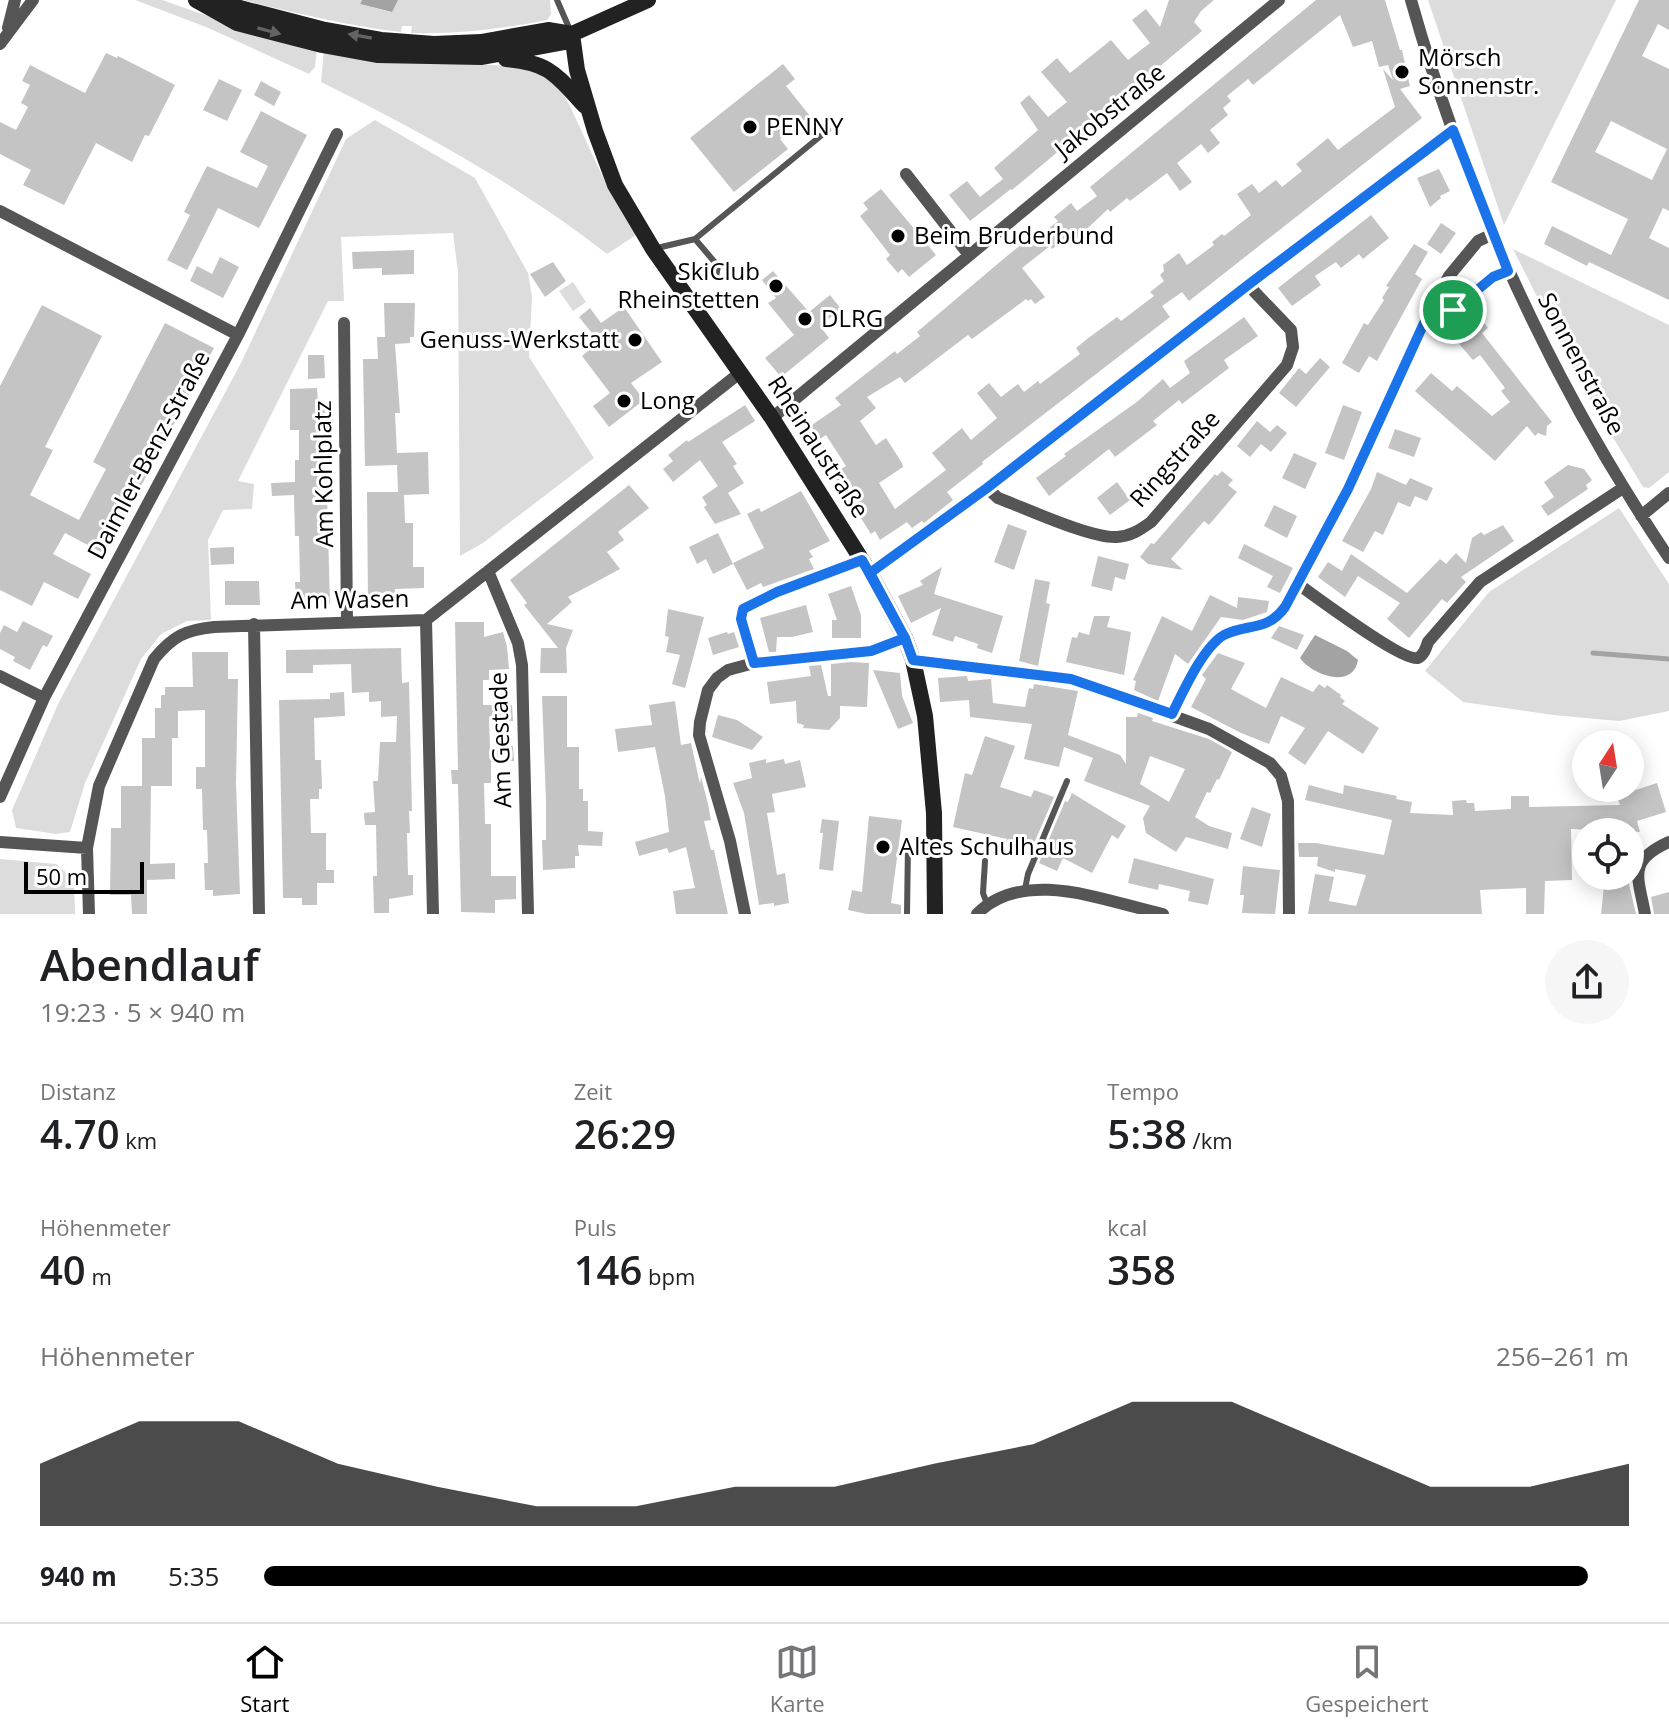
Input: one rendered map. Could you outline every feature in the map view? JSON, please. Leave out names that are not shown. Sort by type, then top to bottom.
[{"type":"street","points":[[3,39],[15,0]]},
{"type":"street","points":[[3,39],[33,0]]},
{"type":"street","points":[[197,0],[381,40],[434,44],[481,42],[548,30],[572,34]]},
{"type":"street","points":[[197,0],[237,23],[322,45],[377,55],[485,56],[533,61],[554,73],[589,110]]},
{"type":"street","points":[[485,56],[565,42],[572,34],[648,0]]},
{"type":"street","name":"Jakobstraße","points":[[772,418],[1279,0]]},
{"type":"street","name":"Sonnenstraße","points":[[1411,0],[1453,130],[1508,271],[1567,391],[1623,488],[1669,558]]},
{"type":"street","name":"Rheinaustraße","points":[[572,34],[577,70],[615,185],[653,249],[772,418],[866,566],[905,638],[925,716],[934,813],[935,914]]},
{"type":"street","points":[[754,663],[741,619],[743,609],[777,592],[866,566],[987,488],[1453,130]]},
{"type":"street","name":"Daimler-Benz-Straße","points":[[0,797],[44,698],[238,335],[337,134]]},
{"type":"street","points":[[906,174],[969,255]]},
{"type":"street","points":[[0,211],[238,335]]},
{"type":"street","points":[[1172,714],[1217,641],[1272,621],[1285,607],[1348,489],[1424,323],[1449,276],[1478,241],[1493,234]]},
{"type":"street","points":[[1424,323],[1436,326],[1493,277],[1508,271]]},
{"type":"street","name":"Ringstraße","points":[[987,488],[998,498],[1098,535],[1116,537],[1135,534],[1151,522],[1287,365],[1293,347],[1291,330],[1248,285]]},
{"type":"street","name":"Am Kohlplatz","points":[[344,323],[347,623]]},
{"type":"street","name":"Am Wasen","points":[[89,914],[87,848],[99,786],[154,659],[168,643],[189,630],[254,624],[426,620],[741,372]]},
{"type":"street","points":[[1298,584],[1370,635],[1409,657],[1418,658],[1480,582],[1623,488]]},
{"type":"street","points":[[1641,516],[1669,493]]},
{"type":"street","name":"Am Gestade","points":[[488,571],[518,643],[522,665],[528,914]]},
{"type":"street","points":[[426,620],[433,914]]},
{"type":"street","points":[[254,624],[259,914]]},
{"type":"street","points":[[745,914],[730,841],[704,755],[700,722],[708,690],[728,670],[754,663],[871,651],[905,638]]},
{"type":"street","points":[[913,660],[1071,679],[1172,714],[1270,763],[1281,776],[1288,801],[1289,914]]},
{"type":"street","points":[[0,676],[44,698]]},
{"type":"street","points":[[0,842],[87,848]]},
{"type":"street","points":[[1645,914],[1638,867],[1643,859],[1669,842]]},
{"type":"street","points":[[982,909],[998,898],[1025,889],[1077,893],[1163,914]]},
{"type":"lane","points":[[557,0],[572,34]]},
{"type":"lane","points":[[653,249],[695,239],[828,130]]},
{"type":"lane","points":[[695,239],[718,266],[716,277]]},
{"type":"lane","points":[[1025,889],[1028,874],[1067,781]]},
{"type":"lane","points":[[907,914],[908,844]]},
{"type":"lane","points":[[982,909],[985,861]]},
{"type":"shaded area","points":[[135,0],[162,0],[245,29],[317,48],[315,67],[309,74],[206,27]]},
{"type":"shaded area","points":[[243,0],[362,0],[360,4],[391,12],[398,0],[550,0],[551,14],[547,20],[497,28],[411,33],[412,26],[402,26],[401,32],[381,29]]},
{"type":"shaded area","points":[[362,0],[398,0],[392,12],[360,4]]},
{"type":"shaded area","points":[[1428,0],[1616,0],[1504,225]]},
{"type":"shaded area","points":[[324,50],[517,67],[543,73],[556,83],[569,104],[606,184],[636,235],[607,254],[539,205],[468,160],[321,82]]},
{"type":"shaded area","points":[[375,120],[475,178],[528,273],[532,297],[529,357],[594,458],[483,543],[460,556],[458,272],[453,233],[341,237],[344,301],[328,301],[238,481],[254,484],[252,509],[223,510],[208,540],[211,620],[187,621],[161,634],[141,659],[85,783],[70,832],[56,834],[16,828],[12,810],[59,702],[241,363],[346,139]]},
{"type":"shaded area","points":[[1513,249],[1669,325],[1669,472],[1649,488],[1643,487],[1583,388]]},
{"type":"shaded area","points":[[573,282],[586,302],[573,311],[559,291]]},
{"type":"shaded area","points":[[1619,508],[1669,584],[1669,711],[1619,721],[1463,702],[1425,671],[1489,592]]},
{"type":"shaded area","points":[[1315,635],[1358,660],[1349,675],[1332,677],[1322,674],[1300,658]]},
{"type":"shaded area","points":[[0,859],[56,864],[74,879],[75,914],[0,914]]},
{"type":"building","points":[[1169,0],[1214,0],[1194,22],[1202,31],[1012,190],[970,221],[949,195],[967,181],[980,197],[1003,179],[994,168],[1038,130],[1020,103],[1029,95],[1048,117],[1067,102],[1041,72],[1057,58],[1070,73],[1111,40],[1128,60],[1150,43],[1132,20],[1146,9],[1160,27]]},
{"type":"building","points":[[1316,0],[1385,0],[1410,86],[1400,89],[1422,118],[1189,301],[1182,292],[1162,306],[1170,317],[982,462],[947,492],[953,500],[924,523],[922,521],[912,528],[907,522],[880,540],[875,531],[871,534],[859,515],[865,511],[849,488],[843,492],[832,475],[846,466],[826,435],[812,444],[803,431],[841,405],[835,398],[895,351],[897,354],[920,336],[917,332],[1007,256],[1034,234],[1037,238],[1058,221],[1054,217],[1071,203],[1077,211],[1097,196],[1090,187]],"holes":[[[1340,15],[1353,47],[1372,41],[1379,67],[1388,65],[1393,80],[1383,69],[1395,107],[1338,150],[1328,138],[1296,164],[1302,171],[1282,187],[1276,180],[1259,193],[1252,184],[1237,194],[1251,215],[1224,236],[1222,234],[1212,242],[1214,245],[1187,265],[1179,253],[1163,265],[1164,271],[1160,275],[1164,281],[1150,292],[1154,296],[1121,321],[1117,317],[1087,339],[1076,348],[1080,354],[1040,384],[1038,381],[1024,392],[1018,384],[1001,397],[989,383],[977,393],[997,418],[971,440],[962,428],[932,453],[946,470],[895,509],[879,483],[903,467],[886,438],[876,445],[860,421],[876,408],[867,397],[900,377],[905,383],[968,335],[972,339],[1026,299],[1031,299],[1035,304],[1045,297],[1022,268],[1050,246],[1052,249],[1069,236],[1074,241],[1108,209],[1110,212],[1127,198],[1130,201],[1167,173],[1180,191],[1192,182],[1177,163],[1201,144],[1208,153],[1220,143],[1210,130],[1228,115],[1223,108],[1231,101],[1227,96],[1248,79],[1253,85]]]},
{"type":"building","points":[[1639,0],[1669,0],[1669,30],[1658,24],[1642,56],[1669,69],[1669,211],[1663,208],[1649,238],[1669,248],[1669,300],[1589,262],[1587,266],[1544,244],[1552,226],[1611,255],[1628,219],[1551,182]],"holes":[[[1611,121],[1667,149],[1652,180],[1595,152]]]},
{"type":"building","points":[[106,53],[175,85],[132,162],[96,143],[64,205],[23,185],[31,170],[0,154],[0,122],[16,130],[28,107],[21,103],[30,85],[22,81],[30,65],[85,93]]},
{"type":"building","name":"PENNY","points":[[783,64],[795,79],[786,86],[810,116],[780,139],[788,149],[734,192],[690,138]]},
{"type":"building","points":[[219,79],[242,90],[227,121],[203,110]]},
{"type":"building","points":[[261,81],[281,92],[274,106],[254,95]]},
{"type":"building","points":[[261,111],[307,135],[259,228],[218,208],[187,270],[167,260],[190,215],[184,212],[207,166],[257,188],[268,166],[240,152]]},
{"type":"building","points":[[1439,169],[1450,191],[1430,207],[1417,178]]},
{"type":"building","name":"Beim Bruderbund","points":[[881,189],[936,255],[909,277],[902,269],[898,273],[886,259],[890,255],[860,216],[868,209],[863,203]]},
{"type":"building","points":[[1371,215],[1389,238],[1363,259],[1359,254],[1341,268],[1336,262],[1315,276],[1321,285],[1292,306],[1278,288]]},
{"type":"building","points":[[1441,223],[1456,233],[1441,254],[1427,244]]},
{"type":"building","points":[[1414,244],[1428,252],[1415,274],[1422,279],[1377,361],[1369,356],[1359,373],[1342,363],[1364,323],[1368,325],[1384,300],[1382,298],[1389,287],[1386,286]]},
{"type":"building","points":[[414,250],[414,274],[382,275],[382,268],[353,269],[352,252]]},
{"type":"building","points":[[220,257],[239,267],[223,298],[190,281],[197,266],[212,274]]},
{"type":"building","points":[[553,262],[566,281],[545,297],[530,274]]},
{"type":"building","points":[[773,271],[809,312],[830,295],[841,309],[820,326],[829,338],[781,377],[765,358],[794,335],[768,303],[776,298],[762,280]]},
{"type":"building","points":[[384,303],[415,303],[414,337],[410,337],[410,343],[395,344],[400,413],[395,413],[397,453],[428,452],[429,494],[404,495],[405,523],[413,523],[413,567],[424,567],[424,588],[395,589],[395,603],[368,603],[367,492],[398,492],[397,465],[365,466],[363,359],[378,359],[377,337],[385,337]]},
{"type":"building","points":[[42,305],[102,336],[45,447],[53,450],[30,495],[79,520],[106,469],[93,462],[165,323],[214,348],[105,554],[65,533],[53,554],[91,574],[78,599],[44,582],[32,606],[0,590],[0,386]]},
{"type":"building","points":[[624,307],[662,362],[631,383],[644,400],[609,427],[593,406],[610,393],[582,356],[599,342],[579,317],[590,308],[601,323]]},
{"type":"building","points":[[1244,317],[1258,336],[1224,360],[1229,368],[1182,404],[1179,400],[1153,421],[1157,425],[1115,457],[1109,449],[1049,496],[1036,478],[1163,379],[1170,388],[1190,373],[1184,361]]},
{"type":"building","points":[[1480,318],[1488,328],[1482,333],[1552,422],[1547,426],[1546,436],[1538,433],[1535,436],[1527,426],[1495,461],[1415,391],[1431,373],[1452,391],[1457,386],[1492,416],[1510,402],[1501,391],[1505,388],[1480,355],[1473,360],[1454,338]]},
{"type":"building","points":[[308,355],[324,355],[325,378],[308,379]]},
{"type":"building","points":[[1320,358],[1330,367],[1296,407],[1279,393],[1299,368],[1306,374]]},
{"type":"building","points":[[317,388],[318,403],[325,403],[326,444],[321,444],[321,495],[327,495],[330,604],[296,605],[295,582],[300,582],[294,495],[272,496],[271,483],[295,482],[299,430],[290,430],[290,389]]},
{"type":"building","points":[[745,405],[755,421],[722,442],[737,464],[733,466],[744,483],[728,493],[741,514],[715,524],[704,507],[707,505],[702,497],[718,486],[700,460],[673,482],[663,469],[673,461],[668,455],[687,440]]},
{"type":"building","points":[[1343,405],[1362,412],[1344,460],[1325,453]]},
{"type":"building","points":[[1257,421],[1270,432],[1277,425],[1287,433],[1271,452],[1261,444],[1250,457],[1237,446]]},
{"type":"building","points":[[1395,429],[1421,438],[1414,457],[1388,448]]},
{"type":"building","points":[[1294,453],[1317,463],[1305,489],[1282,478]]},
{"type":"building","points":[[1568,465],[1584,469],[1592,480],[1586,485],[1588,489],[1548,516],[1541,506],[1554,497],[1544,482]]},
{"type":"building","points":[[1222,471],[1233,480],[1228,485],[1237,492],[1209,525],[1204,521],[1171,559],[1183,570],[1148,564],[1140,557],[1151,543],[1154,544],[1215,474],[1217,476]]},
{"type":"building","points":[[1377,472],[1406,485],[1410,478],[1433,488],[1427,501],[1415,496],[1410,507],[1398,502],[1383,535],[1375,531],[1363,552],[1342,541]]},
{"type":"building","points":[[1117,482],[1130,500],[1110,515],[1097,498]]},
{"type":"building","points":[[629,485],[649,508],[618,532],[624,540],[607,552],[620,569],[568,597],[572,602],[547,624],[573,630],[566,648],[567,673],[540,673],[541,648],[558,648],[524,605],[527,603],[510,580]]},
{"type":"building","points":[[801,491],[830,541],[809,551],[814,569],[763,587],[761,583],[747,590],[733,563],[764,548],[747,514],[759,508],[761,512]]},
{"type":"building","points":[[1274,505],[1297,516],[1287,538],[1264,526]]},
{"type":"building","points":[[1008,524],[1027,531],[1014,570],[994,562]]},
{"type":"building","points":[[1503,525],[1514,541],[1461,577],[1466,582],[1447,603],[1442,599],[1409,638],[1387,619],[1400,603],[1358,576],[1345,597],[1318,577],[1328,562],[1342,571],[1351,554],[1407,593],[1440,559],[1446,564],[1456,553],[1466,563],[1472,538]]},
{"type":"building","points":[[718,533],[733,564],[713,574],[706,559],[697,564],[689,547]]},
{"type":"building","points":[[1244,544],[1293,568],[1280,593],[1267,587],[1273,576],[1238,558]]},
{"type":"building","points":[[234,547],[234,564],[211,565],[210,548]]},
{"type":"building","points":[[1098,556],[1129,564],[1125,580],[1115,577],[1112,591],[1091,586]]},
{"type":"building","points":[[942,567],[934,594],[1003,616],[992,653],[955,636],[953,642],[932,635],[941,608],[911,623],[898,596],[923,585],[920,581]]},
{"type":"building","points":[[1035,579],[1050,582],[1046,603],[1050,604],[1038,666],[1019,661]]},
{"type":"building","points":[[225,581],[259,581],[260,605],[225,605]]},
{"type":"building","points":[[851,586],[861,615],[861,638],[832,638],[832,620],[837,620],[828,594]]},
{"type":"building","points":[[1210,595],[1237,608],[1238,597],[1269,601],[1267,612],[1243,620],[1221,617],[1188,664],[1175,654],[1158,701],[1134,690],[1136,681],[1133,680],[1162,616],[1192,631]]},
{"type":"building","points":[[806,605],[813,632],[777,637],[776,652],[769,652],[760,618]]},
{"type":"building","points":[[668,609],[704,617],[685,688],[672,684],[680,655],[666,652]]},
{"type":"building","points":[[1094,616],[1110,616],[1107,627],[1131,632],[1124,675],[1066,662],[1072,637],[1077,638],[1079,632],[1089,635]]},
{"type":"building","points":[[23,621],[53,636],[47,647],[43,645],[30,670],[0,649],[0,633],[4,625],[17,632]]},
{"type":"building","points":[[455,622],[484,622],[484,637],[503,632],[507,647],[509,669],[489,670],[489,680],[483,680],[483,705],[512,705],[513,721],[489,720],[490,748],[513,746],[514,761],[491,762],[491,783],[484,783],[485,824],[491,824],[491,876],[516,876],[516,899],[495,900],[495,913],[461,912],[458,784],[452,784],[451,770],[458,770]]},
{"type":"building","points":[[1279,626],[1304,635],[1297,650],[1271,638]]},
{"type":"building","points":[[734,632],[739,647],[713,655],[708,638]]},
{"type":"building","points":[[401,648],[402,683],[409,682],[412,811],[409,811],[410,833],[407,833],[408,875],[413,875],[413,895],[389,899],[389,913],[374,913],[376,825],[365,825],[364,813],[375,812],[373,781],[378,781],[380,742],[396,742],[397,716],[381,717],[381,701],[369,702],[369,692],[352,693],[351,664],[313,665],[313,673],[286,673],[286,650]]},
{"type":"building","points":[[192,652],[228,652],[228,679],[238,679],[236,784],[240,894],[213,896],[213,890],[205,890],[207,830],[203,830],[202,789],[196,789],[196,767],[205,767],[205,710],[178,711],[178,738],[172,738],[172,786],[142,786],[142,738],[155,738],[155,708],[161,708],[161,695],[165,695],[165,687],[193,687]]},
{"type":"building","points":[[1218,653],[1245,663],[1231,689],[1266,708],[1281,677],[1313,692],[1319,684],[1325,688],[1327,685],[1341,695],[1345,701],[1342,704],[1379,728],[1363,754],[1328,731],[1305,765],[1288,753],[1305,728],[1281,716],[1269,744],[1191,707],[1206,679],[1202,675]]},
{"type":"building","points":[[869,663],[867,707],[840,706],[840,718],[829,730],[803,728],[804,725],[797,723],[796,701],[770,704],[767,682],[811,676],[809,666],[821,665],[828,696],[831,696],[831,664]]},
{"type":"building","points":[[873,670],[900,673],[902,696],[913,723],[898,729]]},
{"type":"building","points":[[967,676],[968,681],[991,679],[993,703],[1025,707],[1029,688],[1033,689],[1034,684],[1078,691],[1068,735],[1120,755],[1126,764],[1126,717],[1137,717],[1138,713],[1153,718],[1152,721],[1209,739],[1232,752],[1219,780],[1210,793],[1207,792],[1195,817],[1209,826],[1232,833],[1228,849],[1186,837],[1176,852],[1146,833],[1143,818],[1150,806],[1084,781],[1093,758],[1064,747],[1059,767],[1024,759],[1032,724],[970,717],[969,700],[940,702],[938,678]],"holes":[[[1150,756],[1185,769],[1169,802],[1140,784]]]},
{"type":"building","points":[[344,692],[345,716],[314,718],[315,760],[321,760],[322,789],[319,789],[319,799],[310,799],[311,833],[326,833],[326,870],[334,870],[334,883],[317,883],[317,905],[302,905],[302,898],[283,898],[279,700],[330,699],[330,693]]},
{"type":"building","points":[[542,696],[567,696],[567,747],[579,747],[579,789],[583,789],[583,801],[588,801],[588,831],[603,832],[602,846],[578,845],[579,856],[575,856],[575,868],[543,870],[546,801]]},
{"type":"building","points":[[675,701],[681,745],[691,743],[708,804],[711,820],[704,821],[711,850],[714,850],[728,914],[676,914],[673,891],[695,888],[686,847],[669,853],[667,848],[639,856],[635,842],[669,832],[665,796],[655,747],[618,752],[615,729],[652,725],[649,705]]},
{"type":"building","points":[[718,715],[737,720],[763,737],[752,750],[712,737]]},
{"type":"building","points":[[985,736],[1015,746],[1000,787],[1031,797],[1034,790],[1054,797],[1032,848],[953,827],[965,773],[972,775]]},
{"type":"building","points":[[766,759],[766,763],[784,759],[785,764],[800,760],[806,787],[772,794],[775,812],[767,813],[777,875],[785,873],[789,903],[774,906],[774,903],[759,905],[744,813],[733,783],[752,778],[749,763]]},
{"type":"building","points":[[1657,783],[1666,812],[1644,819],[1572,818],[1572,880],[1545,881],[1544,914],[1526,914],[1526,888],[1480,890],[1482,914],[1308,914],[1315,874],[1334,877],[1329,901],[1356,906],[1366,875],[1335,869],[1335,872],[1317,866],[1318,857],[1299,857],[1298,843],[1316,843],[1384,855],[1392,820],[1305,800],[1309,785],[1343,794],[1344,785],[1397,796],[1396,799],[1412,802],[1410,813],[1453,815],[1452,801],[1474,803],[1475,811],[1511,809],[1511,796],[1529,796],[1529,807],[1644,802],[1644,787]]},
{"type":"building","points":[[121,786],[151,786],[150,864],[175,863],[175,879],[147,880],[147,914],[132,914],[131,895],[110,895],[111,828],[121,828]]},
{"type":"building","points":[[1072,793],[1126,826],[1118,839],[1112,835],[1092,873],[1063,858],[1057,871],[1039,863],[1065,801],[1068,802]]},
{"type":"building","points":[[1252,807],[1271,814],[1262,847],[1240,839]]},
{"type":"building","points":[[869,816],[902,820],[891,903],[901,905],[901,914],[867,914],[848,910],[852,890],[862,892]]},
{"type":"building","points":[[822,819],[839,821],[833,871],[819,869]]},
{"type":"building","points":[[1134,858],[1214,879],[1208,905],[1188,901],[1190,891],[1159,884],[1158,890],[1128,883]]},
{"type":"building","points":[[1243,866],[1280,870],[1275,914],[1242,913]]},
{"type":"building","points":[[1604,890],[1630,890],[1636,914],[1601,914]]},
{"type":"building","points":[[1669,892],[1669,914],[1654,914],[1651,897]]},
{"type":"waterway","points":[[1593,653],[1669,659]]},
{"type":"place","name":"Mörsch Sonnenstr.","points":[[1402,72]]},
{"type":"place","name":"PENNY","points":[[750,127]]},
{"type":"place","name":"Beim Bruderbund","points":[[898,236]]},
{"type":"place","name":"SkiClub Rheinstetten","points":[[776,286]]},
{"type":"place","name":"DLRG","points":[[805,319]]},
{"type":"place","name":"Genuss-Werkstatt","points":[[635,340]]},
{"type":"place","name":"Long","points":[[624,401]]},
{"type":"place","name":"Altes Schulhaus","points":[[883,847]]},
{"type":"route","points":[[1453,310],[1436,326],[1424,323],[1348,489],[1285,607],[1272,621],[1217,641],[1197,668],[1172,714],[1071,679],[913,660],[905,638],[862,560],[777,592],[743,609],[741,619],[754,663],[871,651],[905,638],[870,573],[987,488],[1453,130],[1508,271],[1493,277],[1453,310]]}]
